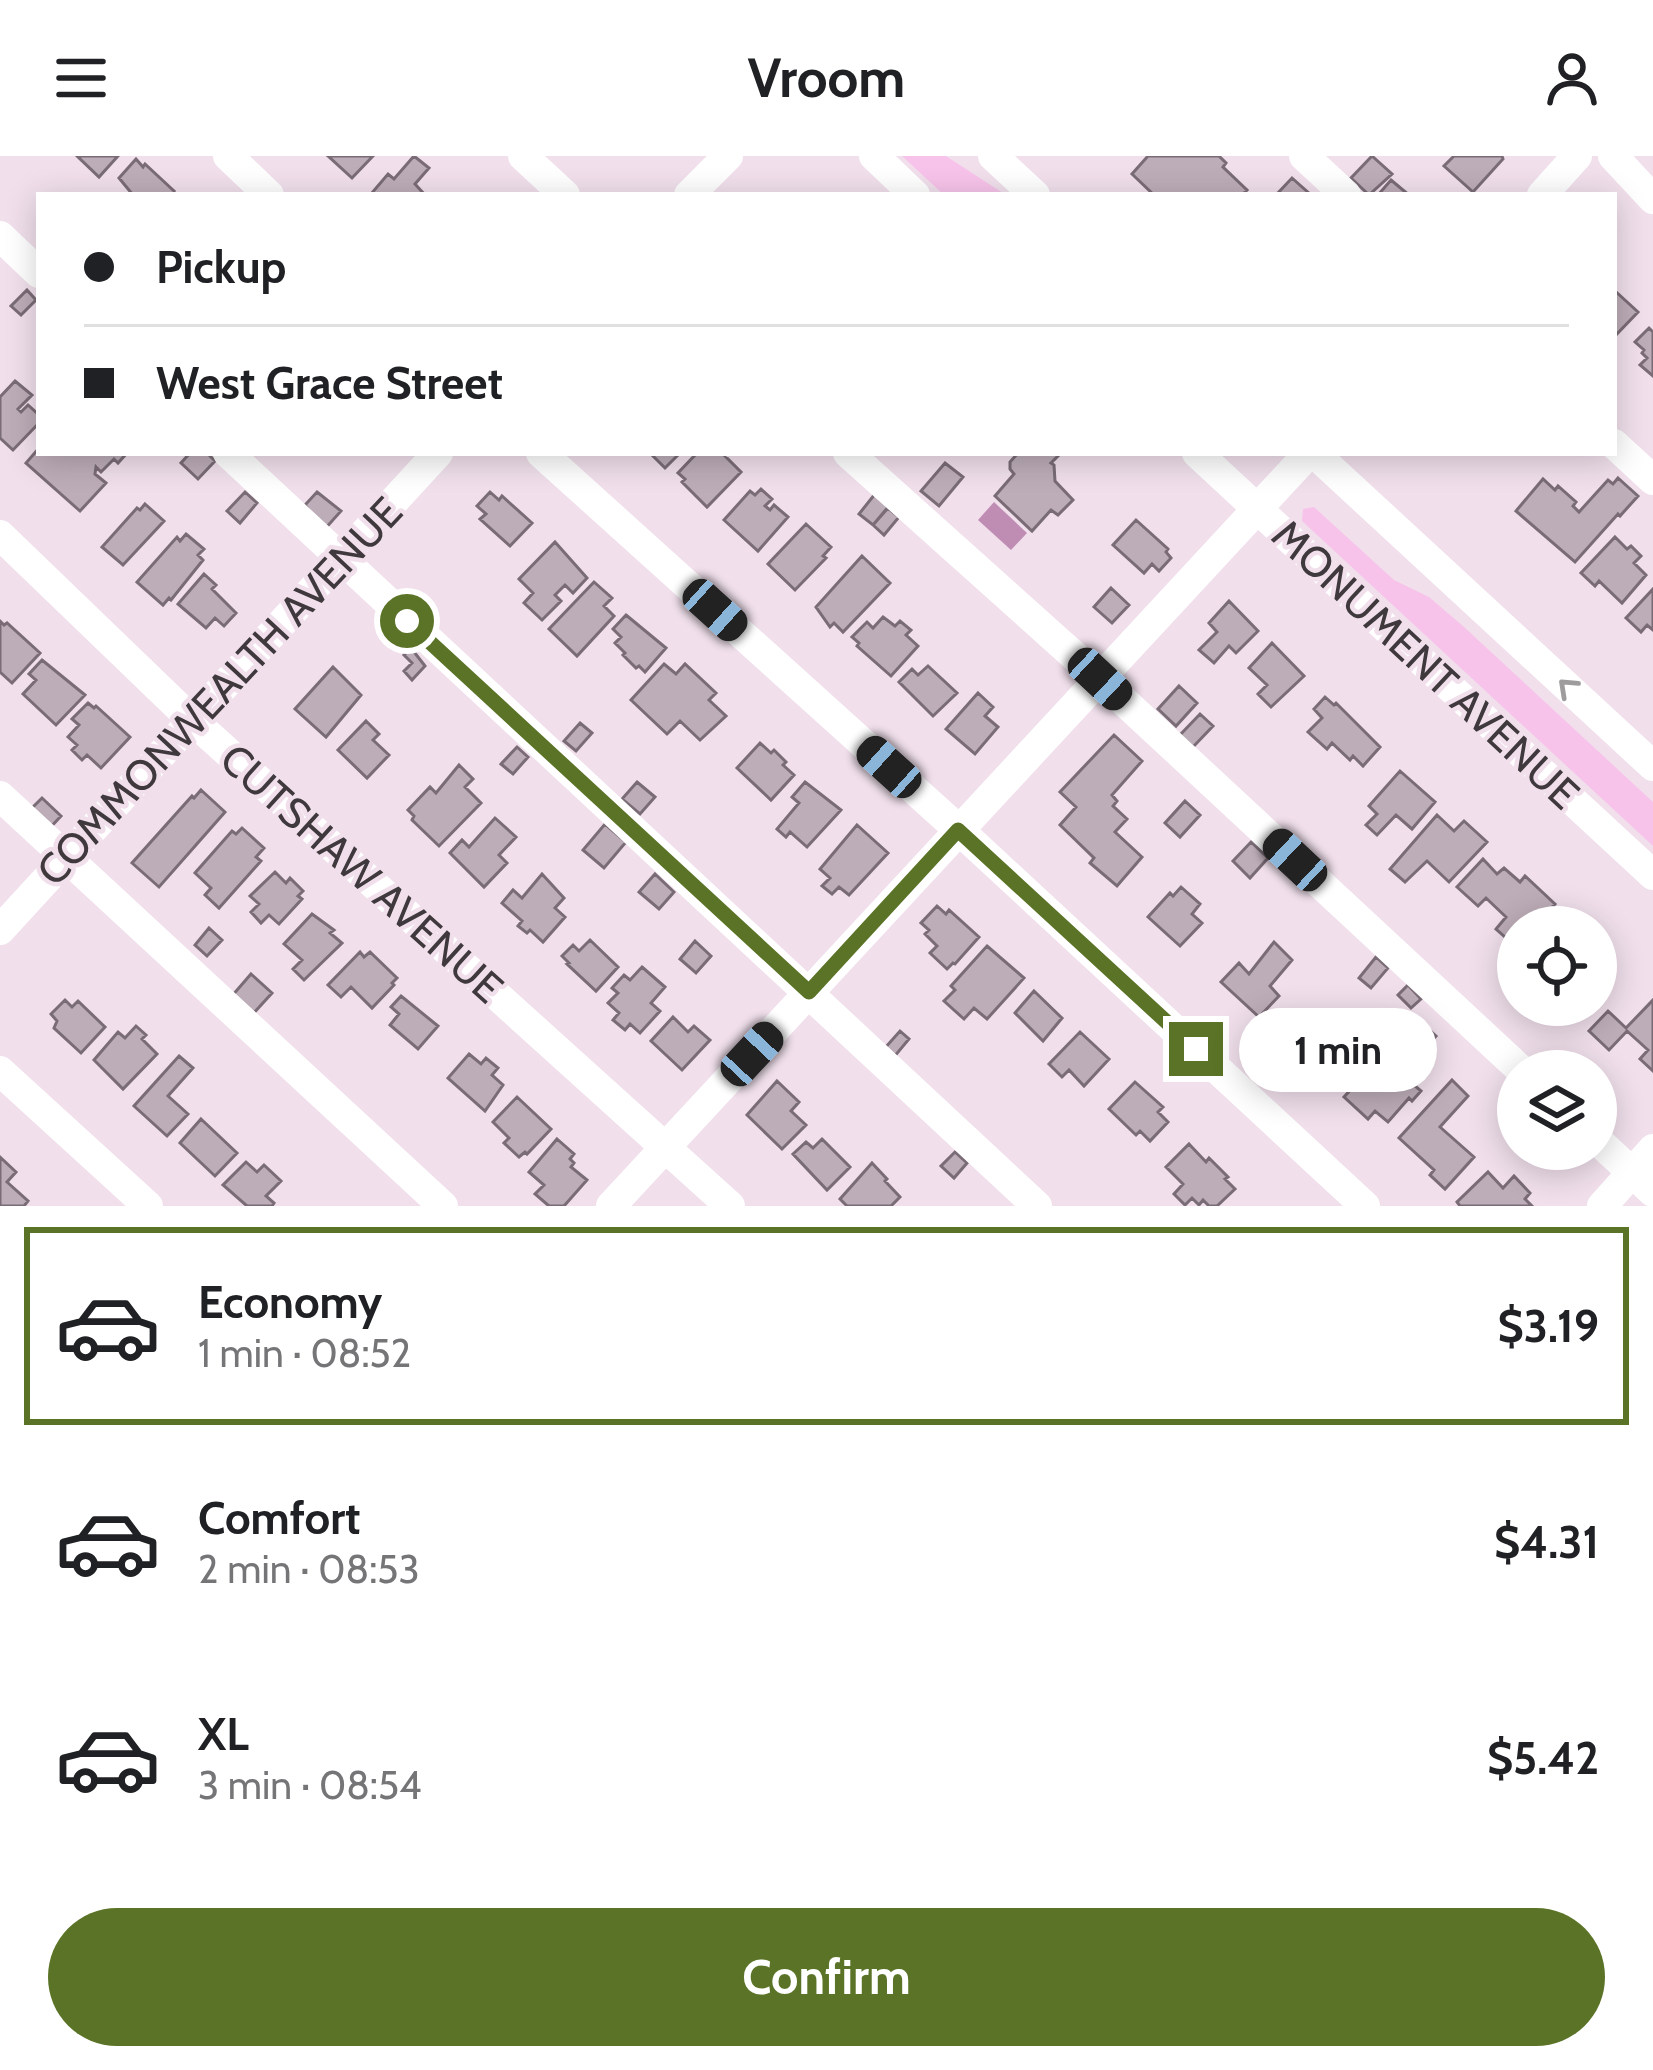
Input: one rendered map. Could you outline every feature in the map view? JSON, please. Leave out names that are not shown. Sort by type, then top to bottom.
[{"type":"street","points":[[228,156],[266,192]]},
{"type":"street","points":[[524,156],[562,192]]},
{"type":"street","points":[[692,192],[728,156]]},
{"type":"street","points":[[874,156],[912,192]]},
{"type":"street","points":[[993,156],[1032,192]]},
{"type":"street","points":[[1304,156],[1343,192]]},
{"type":"street","points":[[1544,192],[1577,156]]},
{"type":"street","points":[[1617,156],[1653,181]]},
{"type":"street","points":[[1617,156],[1653,200]]},
{"type":"street","points":[[0,236],[36,270]]},
{"type":"street","points":[[1617,447],[1653,480]]},
{"type":"street","points":[[232,456],[1037,1206]]},
{"type":"street","name":"COMMONWEALTH AVENUE","points":[[0,930],[434,456]]},
{"type":"street","points":[[544,456],[1365,1206]]},
{"type":"street","points":[[851,456],[1100,679],[1499,1050]]},
{"type":"street","name":"MONUMENT AVENUE","points":[[1200,456],[1653,875]]},
{"type":"street","points":[[611,1206],[1308,456]]},
{"type":"street","name":"MONUMENT AVENUE","points":[[1314,456],[1653,766]]},
{"type":"street","name":"CUTSHAW AVENUE","points":[[0,535],[192,720],[730,1206]]},
{"type":"street","points":[[0,796],[443,1206]]},
{"type":"street","points":[[0,1071],[148,1206]]},
{"type":"street","points":[[1602,1206],[1642,1182],[1653,1149]]},
{"type":"street","points":[[1617,1159],[1642,1182]]},
{"type":"shaded area","points":[[902,156],[946,156],[1001,192],[941,192]]},
{"type":"shaded area","points":[[994,502],[1027,533],[1011,550],[978,520]]},
{"type":"shaded area","points":[[1314,507],[1394,580],[1429,597],[1463,626],[1653,802],[1653,846],[1302,521],[1303,509]]},
{"type":"building","points":[[77,156],[118,156],[99,177]]},
{"type":"building","points":[[328,156],[373,156],[352,178]]},
{"type":"building","points":[[414,156],[429,168],[415,184],[422,192],[373,192],[388,174],[394,179]]},
{"type":"building","points":[[1148,156],[1219,156],[1226,163],[1223,167],[1247,190],[1151,192],[1132,174]]},
{"type":"building","points":[[1372,156],[1392,174],[1372,192],[1351,178]]},
{"type":"building","points":[[1454,156],[1503,159],[1473,192],[1444,166]]},
{"type":"building","points":[[136,159],[174,191],[131,192],[119,178]]},
{"type":"building","points":[[1292,178],[1308,192],[1279,192]]},
{"type":"building","points":[[1391,180],[1405,192],[1381,192]]},
{"type":"building","points":[[27,290],[36,300],[21,315],[11,306]]},
{"type":"building","points":[[1617,293],[1638,312],[1617,334]]},
{"type":"building","points":[[1649,328],[1653,332],[1653,376],[1640,365],[1647,358],[1635,342]]},
{"type":"building","points":[[15,381],[32,395],[18,409],[21,412],[28,405],[36,412],[36,426],[13,450],[0,438],[0,397]]},
{"type":"building","points":[[36,451],[36,456],[124,456],[101,472],[96,467],[95,474],[106,483],[80,511],[26,463]]},
{"type":"building","points":[[187,456],[210,456],[215,461],[198,479],[181,463]]},
{"type":"building","points":[[653,456],[677,456],[665,468]]},
{"type":"building","points":[[694,456],[725,456],[741,472],[707,507],[678,473]]},
{"type":"building","points":[[1015,456],[1058,456],[1051,463],[1055,481],[1073,500],[1058,515],[1051,510],[1032,531],[995,496],[1014,474],[1010,462]]},
{"type":"building","points":[[945,463],[963,477],[939,506],[921,491]]},
{"type":"building","points":[[1618,478],[1638,496],[1575,562],[1516,511],[1543,479],[1576,502],[1573,506],[1579,512],[1608,480],[1613,484]]},
{"type":"building","points":[[761,489],[772,499],[765,506],[770,510],[774,505],[788,517],[758,551],[724,520],[750,491],[755,495]]},
{"type":"building","points":[[245,492],[257,503],[240,523],[227,511]]},
{"type":"building","points":[[317,492],[341,511],[324,530],[305,505]]},
{"type":"building","points":[[490,492],[499,500],[502,496],[532,523],[510,546],[480,519],[486,514],[477,506]]},
{"type":"building","points":[[875,494],[889,506],[873,525],[859,514]]},
{"type":"building","points":[[145,504],[164,521],[123,565],[102,547]]},
{"type":"building","points":[[888,508],[899,517],[884,535],[873,525]]},
{"type":"building","points":[[1136,520],[1168,549],[1171,558],[1159,571],[1152,564],[1144,573],[1113,545]]},
{"type":"building","points":[[806,524],[831,547],[795,590],[768,564]]},
{"type":"building","points":[[186,534],[204,549],[198,555],[203,560],[163,605],[137,582],[177,537],[180,541]]},
{"type":"building","points":[[1615,537],[1641,556],[1634,563],[1646,575],[1622,603],[1599,581],[1595,586],[1581,573]]},
{"type":"building","points":[[555,542],[587,578],[573,593],[565,585],[555,595],[561,601],[542,620],[524,603],[533,593],[519,579]]},
{"type":"building","points":[[862,556],[890,583],[843,632],[834,623],[830,627],[816,607]]},
{"type":"building","points":[[204,574],[236,613],[224,626],[215,618],[206,628],[178,604]]},
{"type":"building","points":[[594,582],[612,598],[604,606],[614,616],[577,656],[549,629]]},
{"type":"building","points":[[1111,588],[1129,605],[1112,623],[1094,607]]},
{"type":"building","points":[[1653,589],[1653,630],[1647,625],[1641,632],[1626,618]]},
{"type":"building","points":[[1229,601],[1258,631],[1236,653],[1229,646],[1214,663],[1199,650],[1217,632],[1209,623]]},
{"type":"building","points":[[626,615],[666,648],[645,672],[615,643],[621,637],[613,629]]},
{"type":"building","points":[[883,617],[911,630],[906,635],[918,646],[891,676],[852,637],[867,622],[873,628]]},
{"type":"building","points":[[0,621],[40,653],[12,683],[0,672]]},
{"type":"building","points":[[1272,643],[1304,676],[1271,707],[1258,694],[1267,685],[1249,668]]},
{"type":"building","points":[[411,648],[425,666],[412,680],[404,671],[412,663],[404,655]]},
{"type":"building","points":[[42,660],[85,695],[56,725],[23,694],[36,680],[29,674]]},
{"type":"building","points":[[664,664],[676,674],[685,664],[716,693],[709,700],[726,716],[700,740],[680,721],[667,734],[631,700]]},
{"type":"building","points":[[928,666],[957,693],[933,716],[899,682],[912,669],[918,675]]},
{"type":"building","points":[[333,667],[361,695],[326,737],[295,709]]},
{"type":"building","points":[[1179,686],[1197,703],[1176,726],[1158,709]]},
{"type":"building","points":[[978,693],[993,707],[985,716],[998,727],[975,754],[946,729]]},
{"type":"building","points":[[1325,697],[1380,747],[1363,766],[1332,743],[1327,749],[1308,732],[1322,718],[1314,709]]},
{"type":"building","points":[[88,703],[130,737],[101,768],[87,755],[82,760],[68,737],[79,725],[72,719]]},
{"type":"building","points":[[1200,714],[1213,726],[1193,747],[1180,735]]},
{"type":"building","points":[[366,721],[379,734],[373,740],[389,755],[367,778],[338,750]]},
{"type":"building","points":[[580,723],[592,733],[576,751],[564,741]]},
{"type":"building","points":[[1114,735],[1142,761],[1112,795],[1117,801],[1113,806],[1127,819],[1115,832],[1142,857],[1117,886],[1090,863],[1094,858],[1060,825],[1076,807],[1060,792]]},
{"type":"building","points":[[760,743],[771,753],[774,750],[794,775],[771,800],[737,768]]},
{"type":"building","points":[[517,747],[528,757],[513,774],[501,764]]},
{"type":"building","points":[[459,765],[473,779],[465,787],[481,803],[439,846],[408,810],[430,787],[436,793]]},
{"type":"building","points":[[1400,771],[1435,802],[1412,829],[1396,815],[1377,835],[1366,825],[1377,814],[1369,806]]},
{"type":"building","points":[[637,782],[655,797],[640,814],[622,799]]},
{"type":"building","points":[[805,782],[841,810],[807,847],[790,832],[786,837],[777,829],[799,803],[792,797]]},
{"type":"building","points":[[201,790],[225,812],[159,887],[132,863]]},
{"type":"building","points":[[42,798],[61,816],[48,830],[28,812]]},
{"type":"building","points":[[1185,801],[1200,815],[1180,837],[1165,823]]},
{"type":"building","points":[[1437,815],[1454,831],[1464,821],[1487,842],[1449,882],[1427,861],[1405,882],[1390,869]]},
{"type":"building","points":[[495,818],[516,837],[499,855],[507,863],[484,887],[450,853],[462,840],[469,847]]},
{"type":"building","points":[[605,824],[626,842],[604,868],[583,850]]},
{"type":"building","points":[[857,825],[888,853],[849,895],[839,887],[832,894],[822,886],[830,878],[820,869]]},
{"type":"building","points":[[242,828],[264,848],[256,857],[261,861],[219,908],[205,895],[211,888],[195,873],[232,831],[236,834]]},
{"type":"building","points":[[1251,842],[1268,858],[1250,878],[1233,861]]},
{"type":"building","points":[[1483,859],[1497,874],[1504,868],[1520,882],[1525,876],[1555,904],[1497,908],[1486,898],[1478,906],[1457,887]]},
{"type":"building","points":[[275,872],[303,891],[298,896],[302,899],[279,924],[269,915],[261,923],[251,912],[259,904],[250,896]]},
{"type":"building","points":[[542,874],[564,898],[555,908],[565,917],[543,942],[518,926],[522,921],[502,903],[513,890],[522,898]]},
{"type":"building","points":[[655,874],[674,892],[659,909],[639,892]]},
{"type":"building","points":[[1181,887],[1200,904],[1192,914],[1202,923],[1180,946],[1148,917]]},
{"type":"building","points":[[937,906],[946,914],[949,910],[979,937],[947,969],[930,953],[937,946],[921,923]]},
{"type":"building","points":[[312,914],[334,930],[330,933],[342,943],[304,980],[293,969],[302,960],[284,944]]},
{"type":"building","points":[[209,928],[222,940],[207,956],[195,945]]},
{"type":"building","points":[[590,940],[618,967],[596,991],[562,956],[573,945],[579,951]]},
{"type":"building","points":[[695,941],[711,956],[696,973],[680,959]]},
{"type":"building","points":[[1274,942],[1292,960],[1270,986],[1279,996],[1259,1017],[1221,982],[1239,963],[1249,974]]},
{"type":"building","points":[[987,946],[1024,978],[987,1019],[974,1008],[964,1019],[944,1001],[955,990],[951,986]]},
{"type":"building","points":[[360,952],[364,957],[370,952],[397,978],[372,1008],[351,987],[341,997],[328,985]]},
{"type":"building","points":[[1376,957],[1388,968],[1371,988],[1359,978]]},
{"type":"building","points":[[642,967],[665,987],[651,1003],[660,1011],[640,1033],[630,1024],[625,1030],[613,1020],[619,1013],[608,1003],[618,993],[612,988],[624,975],[630,980]]},
{"type":"building","points":[[251,974],[272,993],[252,1015],[231,997]]},
{"type":"building","points":[[1408,985],[1421,999],[1411,1008],[1398,995]]},
{"type":"building","points":[[1034,991],[1062,1018],[1043,1041],[1015,1013]]},
{"type":"building","points":[[401,996],[438,1026],[418,1049],[390,1025],[399,1014],[391,1007]]},
{"type":"building","points":[[65,1000],[72,1007],[78,1001],[105,1027],[81,1053],[54,1028],[57,1021],[51,1014]]},
{"type":"building","points":[[1653,1000],[1653,1071],[1640,1059],[1648,1050],[1627,1031],[1609,1050],[1589,1031],[1594,1026],[1617,1026],[1617,1020],[1626,1028]]},
{"type":"building","points":[[673,1017],[688,1032],[694,1026],[710,1040],[682,1070],[651,1041]]},
{"type":"building","points":[[1419,1020],[1436,1036],[1408,1067],[1422,1079],[1415,1086],[1421,1091],[1388,1122],[1375,1111],[1368,1119],[1344,1097]]},
{"type":"building","points":[[136,1026],[157,1054],[123,1089],[94,1060],[118,1032],[125,1038]]},
{"type":"building","points":[[1321,1030],[1340,1044],[1347,1036],[1363,1050],[1335,1086],[1322,1076],[1316,1083],[1302,1070],[1308,1063],[1299,1055]]},
{"type":"building","points":[[900,1031],[909,1039],[894,1057],[884,1049]]},
{"type":"building","points":[[1080,1032],[1109,1059],[1084,1086],[1069,1070],[1062,1077],[1049,1064]]},
{"type":"building","points":[[469,1054],[481,1064],[486,1058],[498,1068],[492,1075],[503,1085],[485,1111],[448,1078]]},
{"type":"building","points":[[179,1056],[193,1068],[168,1096],[188,1114],[167,1136],[134,1106]]},
{"type":"building","points":[[1452,1080],[1468,1096],[1440,1127],[1474,1157],[1445,1189],[1430,1175],[1434,1170],[1399,1138]]},
{"type":"building","points":[[777,1081],[799,1102],[791,1111],[806,1125],[782,1149],[747,1115]]},
{"type":"building","points":[[1135,1082],[1163,1107],[1158,1112],[1168,1122],[1150,1141],[1140,1131],[1136,1135],[1109,1109]]},
{"type":"building","points":[[517,1097],[551,1129],[519,1157],[504,1143],[509,1138],[493,1122]]},
{"type":"building","points":[[201,1119],[237,1153],[215,1176],[180,1143]]},
{"type":"building","points":[[557,1139],[574,1154],[571,1167],[587,1180],[564,1206],[549,1206],[535,1194],[544,1185],[529,1172]]},
{"type":"building","points":[[822,1139],[850,1167],[827,1190],[793,1154],[806,1142],[813,1148]]},
{"type":"building","points":[[1189,1144],[1206,1162],[1209,1158],[1235,1189],[1217,1206],[1203,1200],[1199,1205],[1192,1198],[1185,1205],[1174,1194],[1183,1184],[1166,1167]]},
{"type":"building","points":[[955,1152],[967,1163],[954,1178],[941,1166]]},
{"type":"building","points":[[0,1157],[16,1172],[7,1182],[28,1201],[24,1206],[0,1206]]},
{"type":"building","points":[[246,1162],[257,1172],[264,1165],[281,1181],[266,1196],[272,1206],[247,1206],[223,1185]]},
{"type":"building","points":[[872,1163],[900,1197],[891,1206],[847,1206],[840,1199]]},
{"type":"building","points":[[1488,1172],[1503,1188],[1514,1176],[1530,1193],[1525,1199],[1532,1206],[1460,1206],[1457,1202]]},
{"type":"route","points":[[407,621],[809,992],[958,830],[1196,1049]]}]
